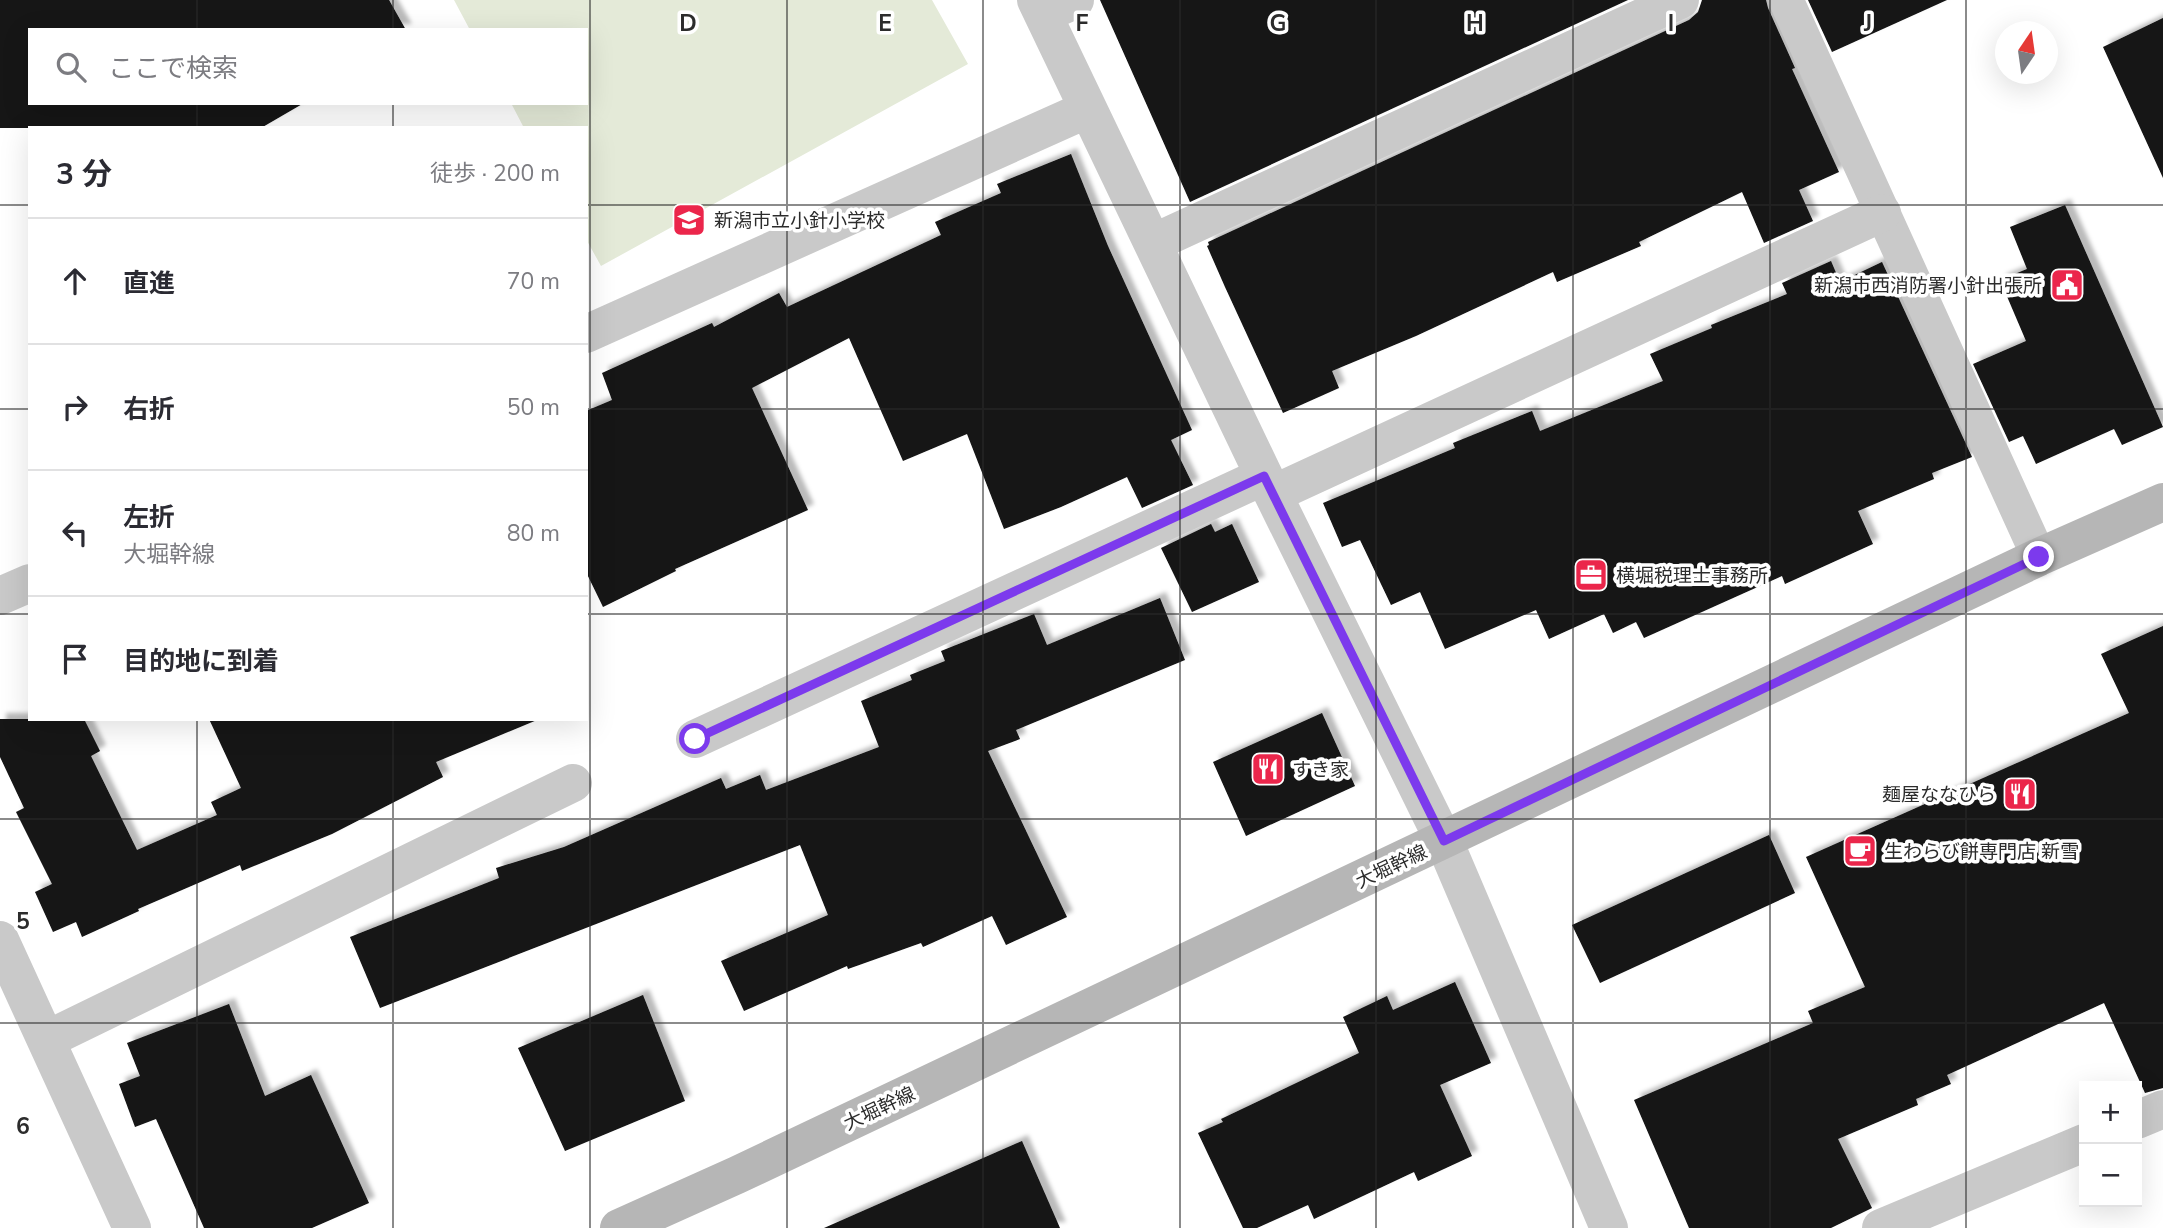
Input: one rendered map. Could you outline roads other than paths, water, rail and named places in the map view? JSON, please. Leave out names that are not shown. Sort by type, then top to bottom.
[{"type":"street","points":[[1153,243],[1680,0]]},
{"type":"street","points":[[1052,5],[1088,109],[1268,485],[1444,841],[1609,1228]]},
{"type":"street","points":[[588,333],[1088,109]]},
{"type":"street","points":[[695,739],[1882,213]]},
{"type":"street","name":"大堀幹線","points":[[619,1228],[737,1175],[1444,841],[2039,557],[2163,502]]},
{"type":"street","points":[[0,596],[28,584]]},
{"type":"street","points":[[46,1040],[573,783]]},
{"type":"street","points":[[0,940],[132,1228]]},
{"type":"street","points":[[2142,1118],[2163,1109]]},
{"type":"street","points":[[1881,1228],[2082,1144]]},
{"type":"lane","points":[[1786,0],[2039,557]]},
{"type":"place","name":"新潟市立小針小学校","points":[[689,220]]},
{"type":"place","name":"新潟市西消防署小針出張所","points":[[2067,285]]},
{"type":"place","name":"横堀税理士事務所","points":[[1591,575]]},
{"type":"place","name":"すき家","points":[[1268,769]]},
{"type":"place","name":"麺屋ななひら","points":[[2020,794]]},
{"type":"place","name":"生わらび餅専門店 新雪","points":[[1860,851]]}]
